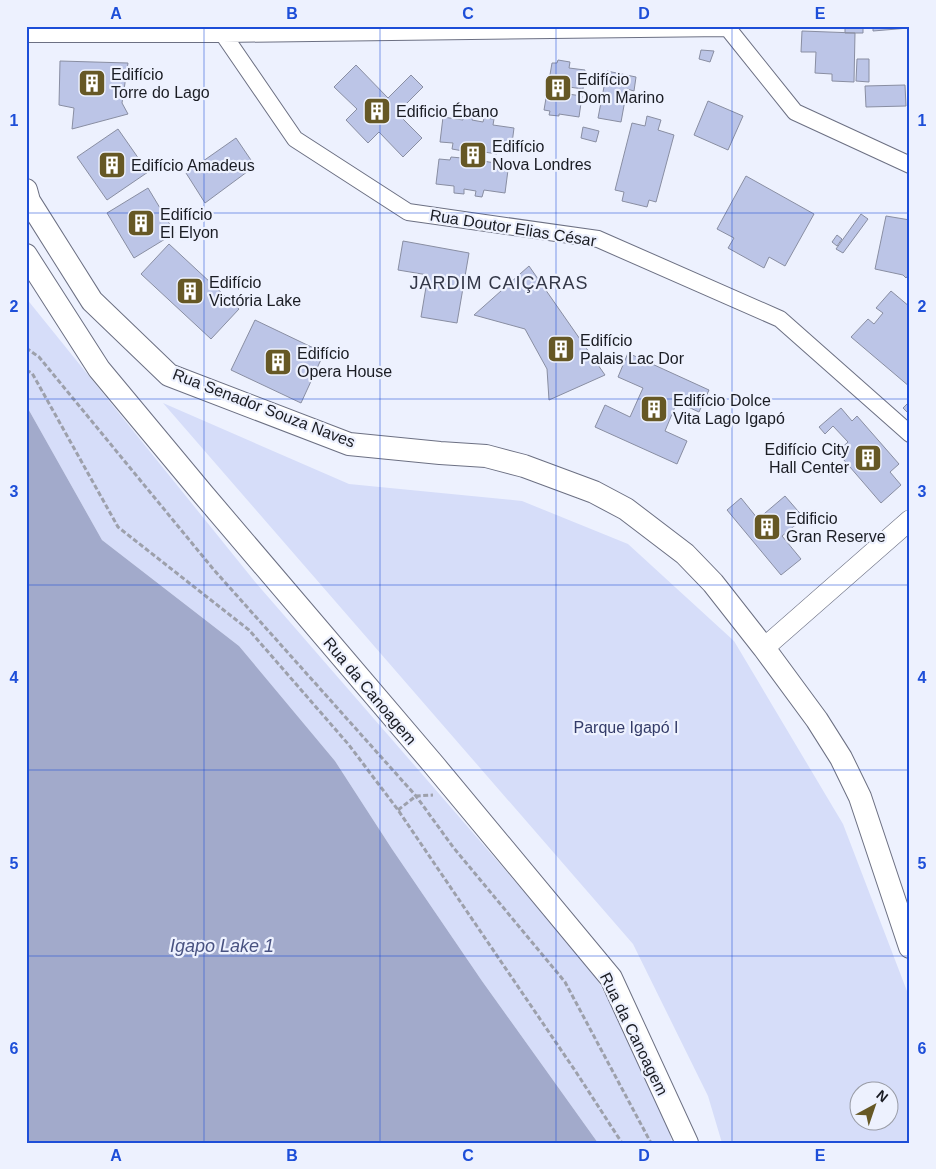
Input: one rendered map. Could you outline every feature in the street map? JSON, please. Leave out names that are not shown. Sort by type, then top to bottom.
[{"type":"main road","name":"Rua Senador Souza Naves","points":[[26,190],[29,201],[92,301],[169,375],[349,444],[486,456],[524,466],[594,492],[626,509],[685,554],[712,583],[764,648],[817,720],[841,758],[860,797],[910,947]]},
{"type":"main road","name":"Rua da Canoagem","points":[[26,255],[99,369],[202,494],[434,765],[611,978],[687,1143]]},
{"type":"street","points":[[26,34],[223,34],[726,27],[795,112],[909,163]]},
{"type":"street","name":"Rua Doutor Elias César","points":[[223,34],[295,139],[408,212],[598,239],[771,315],[780,319],[910,434]]},
{"type":"street","points":[[764,648],[910,520]]},
{"type":"path","points":[[26,348],[39,357],[214,570],[416,796],[453,847],[565,982],[651,1143]]},
{"type":"path","points":[[26,370],[32,373],[118,527],[249,630],[349,745],[398,810],[622,1143]]},
{"type":"path","points":[[398,810],[416,796],[440,794]]},
{"type":"green space","points":[[26,298],[256,583],[593,971],[663,1106],[672,1143],[598,1143],[482,981],[335,761],[239,646],[102,540],[26,405]]},
{"type":"green space","name":"Parque Igapó I","points":[[163,403],[349,484],[522,501],[628,544],[734,641],[843,824],[910,999],[910,1143],[722,1143],[708,1096],[633,944]]},
{"type":"water","name":"Igapo Lake 1","points":[[26,405],[102,540],[239,646],[335,761],[482,981],[598,1143],[26,1143]]},
{"type":"building","points":[[845,26],[863,26],[863,33],[845,33]]},
{"type":"building","points":[[873,26],[909,26],[909,28],[873,31]]},
{"type":"building","points":[[802,31],[855,33],[854,82],[832,81],[832,74],[815,73],[816,52],[801,52]]},
{"type":"building","points":[[701,50],[714,51],[710,62],[699,59]]},
{"type":"building","points":[[857,59],[869,59],[869,82],[856,81]]},
{"type":"building","name":"Edifício Dom Marino","points":[[558,60],[570,62],[569,68],[585,70],[583,89],[569,87],[568,94],[582,96],[579,117],[559,114],[559,116],[549,115],[550,111],[544,110],[552,63],[557,63]]},
{"type":"building","name":"Edifício Torre do Lago","points":[[60,61],[128,63],[122,103],[128,114],[72,129],[74,108],[59,105]]},
{"type":"building","name":"Edificio Ébano","points":[[356,65],[388,98],[411,75],[423,87],[397,113],[422,138],[403,157],[379,132],[368,143],[346,120],[357,109],[334,87]]},
{"type":"building","points":[[607,71],[636,77],[634,91],[627,89],[621,122],[598,118]]},
{"type":"building","points":[[905,85],[906,106],[866,107],[865,86]]},
{"type":"building","points":[[708,101],[743,116],[728,150],[694,135]]},
{"type":"building","name":"Edifício Nova Londres","points":[[464,114],[473,116],[472,120],[483,122],[484,118],[494,119],[493,125],[514,128],[511,151],[498,149],[497,154],[484,152],[483,161],[495,163],[494,168],[508,170],[505,193],[484,190],[482,197],[475,196],[476,191],[464,189],[464,194],[454,193],[454,186],[436,184],[439,159],[462,158],[463,151],[452,149],[453,143],[440,142],[443,117],[463,120]]},
{"type":"building","points":[[647,116],[661,120],[658,130],[674,135],[656,202],[649,200],[647,207],[622,201],[624,192],[615,190],[632,123],[645,126]]},
{"type":"building","points":[[583,127],[599,131],[596,142],[581,138]]},
{"type":"building","name":"Edifício Amadeus","points":[[118,129],[148,172],[107,200],[77,157]]},
{"type":"building","points":[[236,138],[255,166],[205,203],[186,173]]},
{"type":"building","points":[[746,176],[814,214],[785,266],[769,257],[764,268],[728,248],[734,238],[717,229]]},
{"type":"building","name":"Edifício El Elyon","points":[[148,188],[175,233],[134,258],[107,213]]},
{"type":"building","points":[[861,214],[868,219],[843,253],[836,249]]},
{"type":"building","points":[[886,216],[910,220],[910,273],[906,278],[903,275],[875,269]]},
{"type":"building","points":[[837,235],[842,239],[837,246],[832,242]]},
{"type":"building","points":[[403,241],[469,253],[457,323],[421,317],[428,275],[398,270]]},
{"type":"building","name":"Edifício Victória Lake","points":[[169,244],[239,309],[211,339],[141,274]]},
{"type":"building","name":"Edifício Palais Lac Dor","points":[[529,266],[605,375],[549,400],[547,369],[525,329],[474,315]]},
{"type":"building","points":[[891,291],[910,307],[910,387],[851,337],[868,319],[874,324],[883,313],[876,308]]},
{"type":"building","name":"Edifício Opera House","points":[[255,320],[324,353],[301,403],[231,370]]},
{"type":"building","name":"Edifício Dolce Vita Lago Igapó","points":[[628,353],[709,390],[699,412],[677,402],[665,431],[687,441],[677,464],[595,427],[605,405],[630,417],[643,388],[618,377]]},
{"type":"building","points":[[910,401],[910,415],[903,408]]},
{"type":"building","name":"Edifício City Hall Center","points":[[841,408],[852,421],[857,416],[899,464],[890,472],[901,485],[881,503],[837,452],[848,442],[833,426],[825,434],[819,427]]},
{"type":"building","name":"Edificio Gran Reserve","points":[[785,496],[804,518],[782,536],[801,559],[781,575],[727,510],[741,498],[758,519]]},
{"type":"place","name":"Edifício Torre do Lago","points":[[92,83]]},
{"type":"place","name":"Edifício Dom Marino","points":[[558,88]]},
{"type":"place","name":"Edificio Ébano","points":[[377,111]]},
{"type":"place","name":"Edifício Nova Londres","points":[[473,155]]},
{"type":"place","name":"Edifício Amadeus","points":[[112,165]]},
{"type":"place","name":"Edifício El Elyon","points":[[141,223]]},
{"type":"place","name":"Edifício Victória Lake","points":[[190,291]]},
{"type":"place","name":"Edifício Palais Lac Dor","points":[[561,349]]},
{"type":"place","name":"Edifício Opera House","points":[[278,362]]},
{"type":"place","name":"Edifício Dolce Vita Lago Igapó","points":[[654,409]]},
{"type":"place","name":"Edifício City Hall Center","points":[[868,458]]},
{"type":"place","name":"Edificio Gran Reserve","points":[[767,527]]},
{"type":"district","name":"JARDIM CAIÇARAS","points":[[499,283]]}]
